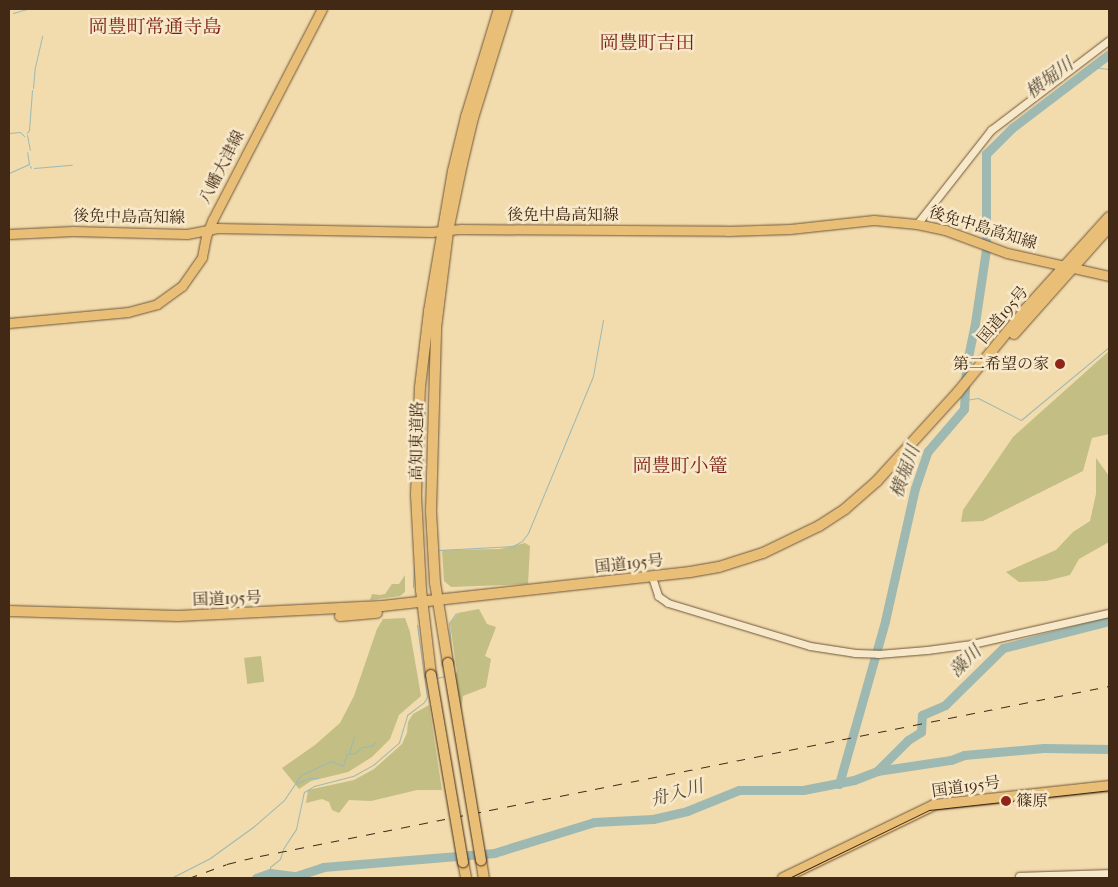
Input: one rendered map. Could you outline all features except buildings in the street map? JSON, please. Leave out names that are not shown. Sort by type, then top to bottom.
[{"type":"highway","name":"高知東道路","points":[[466,878],[431,675],[420,584],[416,495],[420,396],[429,311],[466,117],[499,9]]},
{"type":"highway","name":"高知東道路","points":[[484,878],[435,583],[431,475],[434,354],[445,231],[473,118],[507,9]]},
{"type":"highway","name":"国道195号","points":[[9,617],[243,621],[352,615],[456,601],[652,580],[719,567],[751,558],[819,526],[845,509],[877,481],[958,396],[1109,217]]},
{"type":"highway","name":"国道195号","points":[[1068,266],[1109,227]]},
{"type":"highway","name":"国道195号","points":[[9,610],[208,615],[422,605]]},
{"type":"highway","name":"国道195号","points":[[783,878],[934,805],[1109,786]]},
{"type":"main road","name":"八幡大津線","points":[[9,323],[128,312],[157,304],[182,286],[202,257],[208,228],[322,9]]},
{"type":"main road","name":"後免中島高知線","points":[[9,234],[73,231],[186,234],[208,228],[445,231],[727,231],[790,229],[853,221],[916,224],[945,230],[1007,253],[1109,276]]},
{"type":"street","points":[[916,224],[991,130],[1109,40]]},
{"type":"street","points":[[652,580],[658,596],[674,605],[810,646],[875,654],[972,644],[1109,613]]},
{"type":"street","points":[[1019,876],[1109,873]]},
{"type":"shaded area","points":[[1109,351],[1109,434],[1092,438],[1083,471],[983,521],[961,522],[963,510],[1013,437]]},
{"type":"shaded area","points":[[1096,458],[1109,476],[1109,542],[1079,559],[1070,575],[1046,581],[1019,582],[1006,572],[1056,550],[1073,532],[1090,521],[1096,494]]},
{"type":"shaded area","points":[[525,543],[530,546],[528,584],[451,587],[444,581],[442,550],[500,549]]},
{"type":"shaded area","points":[[405,575],[405,592],[400,596],[370,600],[372,594],[385,594],[392,584],[399,584]]},
{"type":"shaded area","points":[[479,609],[487,624],[496,627],[485,656],[491,659],[486,687],[463,696],[461,711],[454,675],[457,672],[450,623],[458,613]]},
{"type":"shaded area","points":[[405,618],[410,632],[421,696],[399,715],[390,739],[372,757],[348,772],[311,781],[299,789],[282,768],[315,745],[340,723],[354,696],[377,629],[383,619]]},
{"type":"shaded area","points":[[261,656],[264,682],[247,684],[244,658]]},
{"type":"shaded area","points":[[429,705],[442,790],[417,790],[371,801],[349,800],[339,813],[332,810],[329,802],[322,799],[306,803],[308,790],[354,780],[374,769],[402,744],[407,733],[408,722],[413,714]]},
{"type":"waterway","points":[[13,13],[27,9]]},
{"type":"waterway","points":[[33,88],[35,67],[42,36]]},
{"type":"waterway","name":"横堀川","points":[[839,784],[885,621],[915,488],[928,451],[964,409],[966,367],[975,323],[986,249],[986,154],[1012,128],[1109,54]]},
{"type":"waterway","points":[[1092,67],[1109,69]]},
{"type":"waterway","points":[[27,133],[29,130],[32,90]]},
{"type":"waterway","points":[[9,133],[20,132],[24,136]]},
{"type":"waterway","points":[[27,135],[30,150]]},
{"type":"waterway","points":[[9,173],[29,164],[27,152]]},
{"type":"waterway","points":[[34,168],[72,165]]},
{"type":"waterway","points":[[439,550],[513,546],[522,541],[528,533],[593,376],[603,320]]},
{"type":"waterway","points":[[965,400],[978,398],[1021,420],[1109,347]]},
{"type":"waterway","points":[[413,587],[414,566]]},
{"type":"waterway","points":[[453,673],[449,623],[456,613]]},
{"type":"waterway","name":"藻川","points":[[877,771],[908,740],[921,732],[922,715],[945,705],[1003,648],[1109,621]]},
{"type":"waterway","points":[[270,873],[270,867],[280,859],[283,849],[296,829],[304,792],[314,786],[353,776],[373,765],[399,742],[407,715],[424,702],[427,697],[417,625]]},
{"type":"waterway","points":[[437,678],[445,676]]},
{"type":"waterway","points":[[349,753],[354,737]]},
{"type":"waterway","points":[[171,878],[210,858],[253,827],[284,800],[301,775],[331,761],[343,766],[347,754],[355,753],[362,747],[372,746],[375,742]]},
{"type":"waterway","name":"舟入川","points":[[256,878],[270,873],[296,876],[323,867],[494,853],[594,822],[653,819],[687,811],[739,790],[803,790],[854,780],[877,771],[951,760],[964,755],[1044,748],[1109,749]]},
{"type":"waterway","points":[[295,784],[309,778],[318,778]]},
{"type":"tram line","points":[[789,878],[929,810],[1109,790]]},
{"type":"railway","points":[[189,878],[227,864],[260,856],[1109,686]]},
{"type":"place","name":"第二希望の家","points":[[1060,364]]},
{"type":"place","name":"篠原","points":[[1006,801]]},
{"type":"district","name":"岡豊町常通寺島","points":[[155,28]]},
{"type":"district","name":"岡豊町吉田","points":[[647,44]]},
{"type":"district","name":"岡豊町小篭","points":[[680,467]]}]
